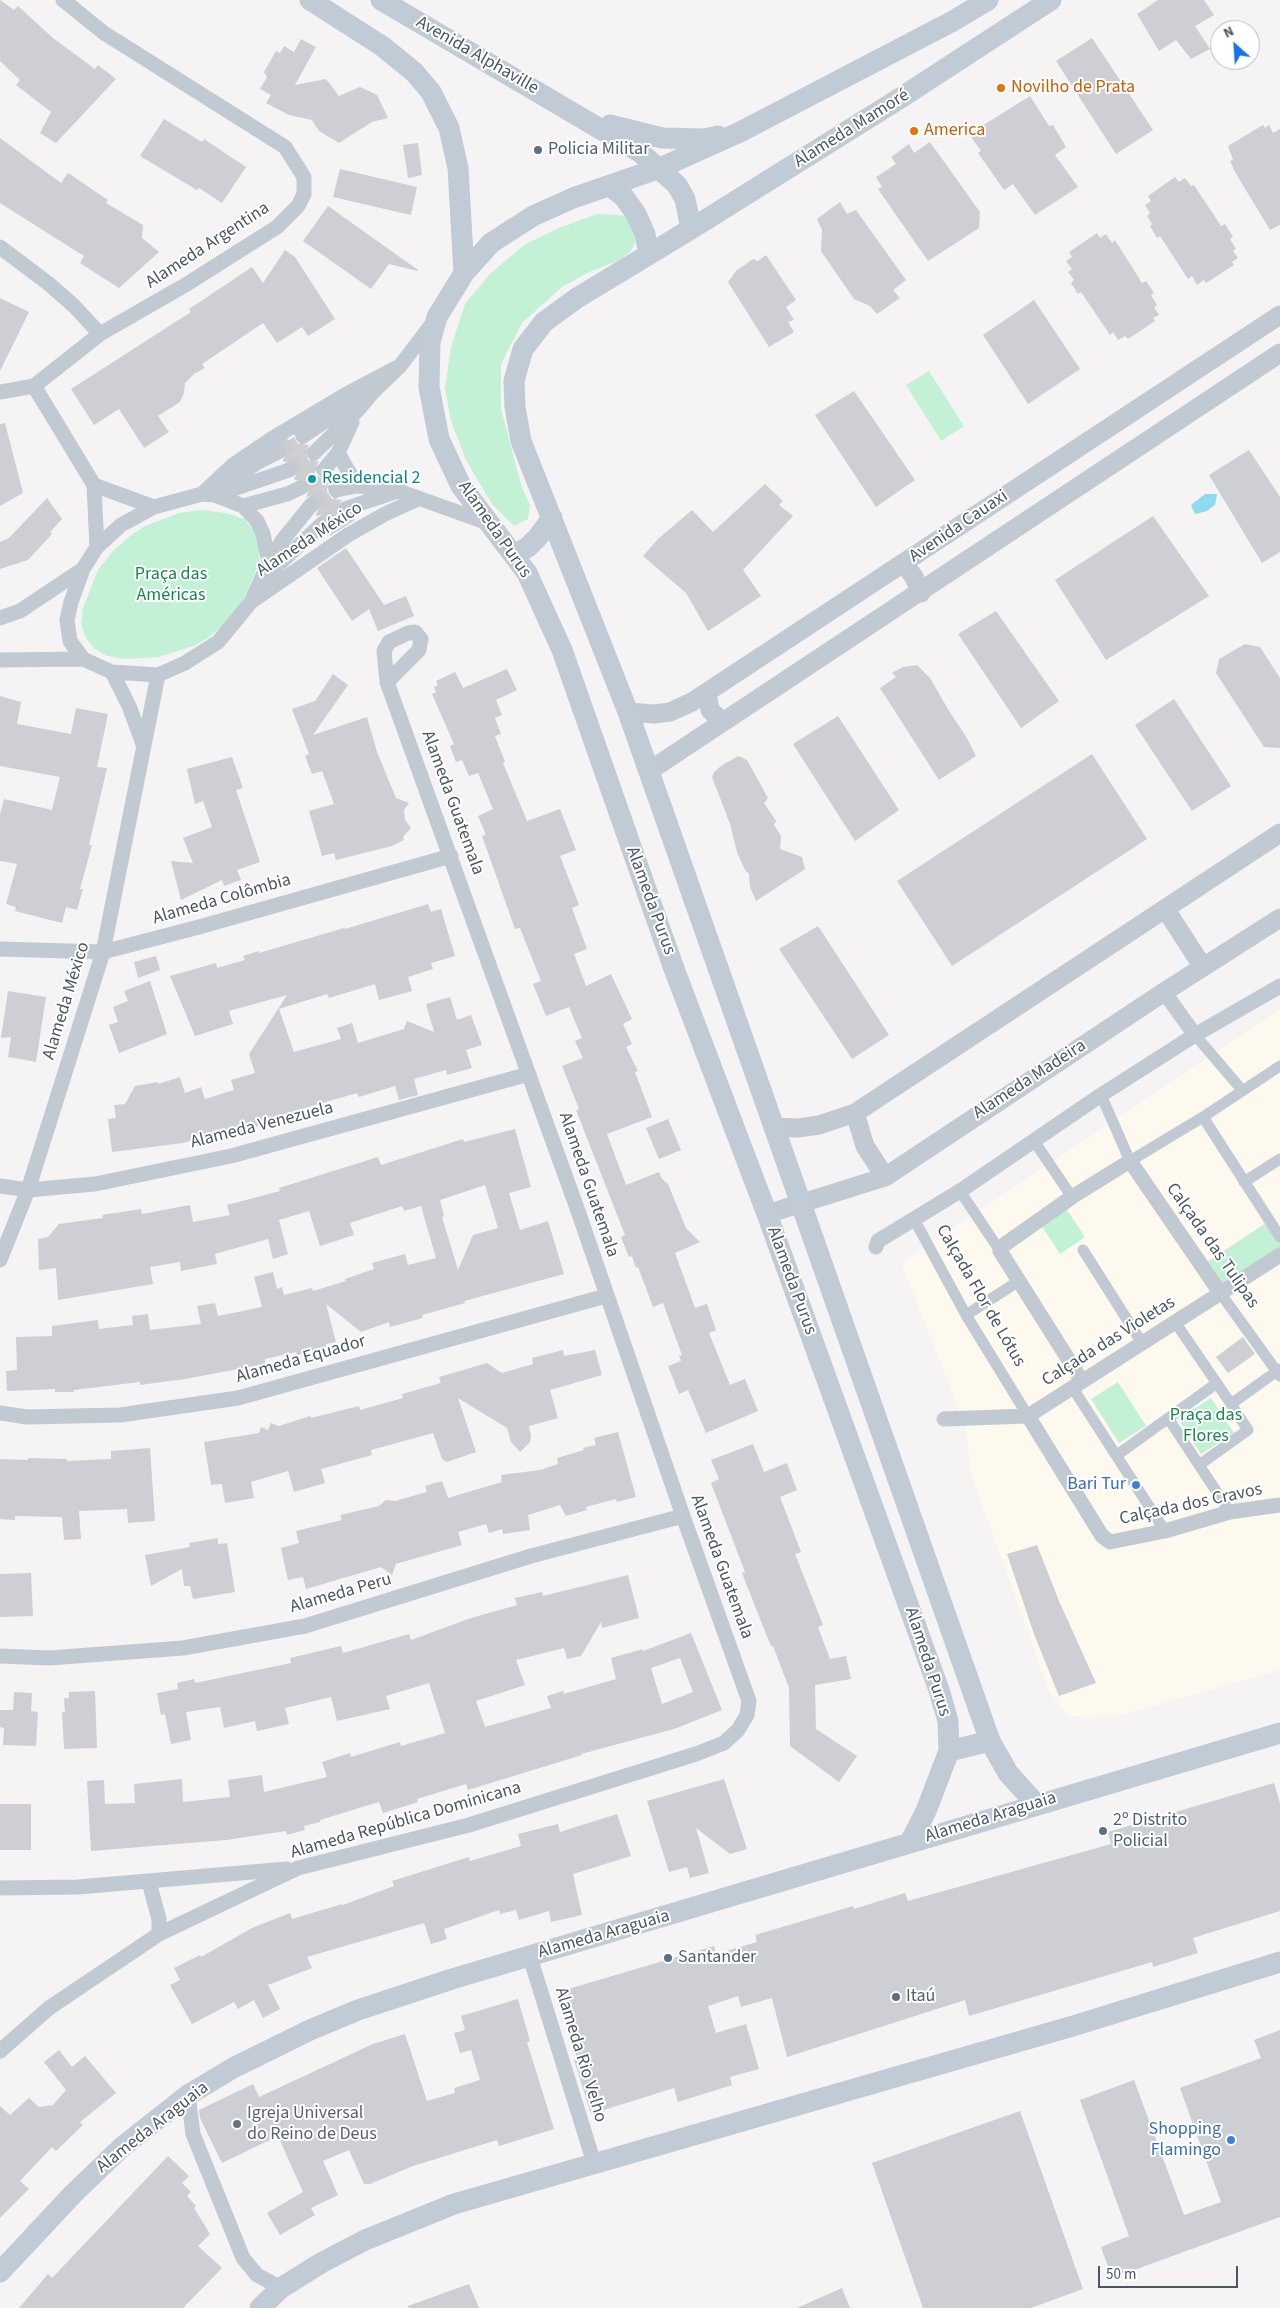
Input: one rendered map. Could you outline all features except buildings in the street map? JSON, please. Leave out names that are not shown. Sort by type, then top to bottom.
[{"type":"main road","points":[[310,0],[382,46],[414,72],[431,92],[449,128],[458,168],[464,272]]},
{"type":"main road","name":"Avenida Alphaville","points":[[381,0],[489,65],[573,111]]},
{"type":"main road","points":[[573,111],[623,130],[662,138],[705,139],[740,132],[953,21],[988,0]]},
{"type":"main road","name":"Alameda Mamoré","points":[[650,254],[902,97],[1051,0]]},
{"type":"main road","points":[[573,111],[620,139],[660,168],[677,185],[685,199],[691,229]]},
{"type":"main road","name":"Alameda Purus","points":[[740,132],[660,168],[573,198],[533,216],[491,243],[464,272],[437,317],[430,342],[429,387],[439,439],[461,486],[527,573],[562,650],[673,966],[767,1214],[939,1690],[948,1721],[949,1751],[926,1811],[910,1842]]},
{"type":"main road","points":[[610,186],[624,197],[636,214],[645,234],[650,254]]},
{"type":"main road","name":"Alameda Purus","points":[[650,254],[577,298],[544,322],[523,349],[514,381],[515,407],[521,441],[628,712],[990,1741],[1008,1773],[1037,1805]]},
{"type":"main road","points":[[514,556],[533,542],[552,518]]},
{"type":"main road","name":"Alameda Araguaia","points":[[0,2272],[73,2194],[122,2148],[188,2095],[233,2068],[310,2030],[358,2010],[452,1979],[1280,1733]]},
{"type":"main road","points":[[949,1751],[990,1741]]},
{"type":"main road","points":[[260,2308],[281,2288],[356,2244],[404,2222],[454,2204],[594,2163],[795,2108],[1048,2034],[1280,1962]]},
{"type":"street","name":"Alameda Argentina","points":[[34,386],[100,334],[188,284],[277,227],[298,206],[304,194],[304,177],[285,147],[104,33],[63,0]]},
{"type":"street","points":[[0,247],[62,295],[100,334]]},
{"type":"street","name":"Avenida Cauaxi","points":[[628,712],[654,714],[670,712],[707,692],[1280,315]]},
{"type":"street","points":[[314,453],[358,412],[373,392],[400,366],[437,317]]},
{"type":"street","name":"Avenida Cauaxi","points":[[649,771],[921,593],[1280,353]]},
{"type":"street","points":[[1216,357],[1227,364],[1234,383]]},
{"type":"street","points":[[208,494],[233,465],[273,438],[345,395],[400,366]]},
{"type":"street","points":[[0,392],[34,386],[94,485],[97,547]]},
{"type":"street","points":[[303,436],[359,398],[373,392]]},
{"type":"street","points":[[324,470],[338,453],[358,412]]},
{"type":"street","points":[[208,494],[258,462],[278,452]]},
{"type":"street","points":[[338,453],[357,486]]},
{"type":"street","points":[[83,659],[70,641],[67,620],[70,602],[83,569],[97,547],[121,525],[154,507],[208,494],[288,470]]},
{"type":"street","points":[[94,485],[154,507]]},
{"type":"street","points":[[336,490],[357,486],[393,489],[488,523]]},
{"type":"street","points":[[243,506],[287,494],[300,488]]},
{"type":"street","points":[[347,508],[399,491]]},
{"type":"street","points":[[208,494],[243,506],[256,520],[263,534],[269,562]]},
{"type":"street","name":"Alameda México","points":[[251,602],[348,535],[385,514],[418,499]]},
{"type":"street","points":[[0,660],[83,659],[112,672],[158,675],[185,663],[218,642],[251,602],[269,562],[282,540],[311,505]]},
{"type":"street","points":[[261,581],[322,524]]},
{"type":"street","points":[[926,549],[926,558],[930,571],[938,580]]},
{"type":"street","points":[[904,564],[914,577],[921,593]]},
{"type":"street","points":[[0,618],[20,611],[83,569]]},
{"type":"street","points":[[112,672],[129,706],[144,745]]},
{"type":"street","name":"Alameda México","points":[[0,1260],[28,1190],[103,952],[158,675]]},
{"type":"street","name":"Alameda Guatemala","points":[[387,682],[529,1074],[749,1701]]},
{"type":"street","points":[[707,692],[710,710],[723,722]]},
{"type":"street","points":[[774,1127],[798,1128],[820,1125],[855,1113],[1166,910],[1280,833]]},
{"type":"street","name":"Alameda Colômbia","points":[[0,949],[103,952],[451,856]]},
{"type":"street","points":[[1166,910],[1203,966]]},
{"type":"street","name":"Alameda Madeira","points":[[767,1214],[885,1176],[1203,966],[1280,918]]},
{"type":"street","points":[[876,1247],[878,1240],[960,1190],[1101,1095],[1195,1035],[1279,989]]},
{"type":"street","points":[[1164,992],[1195,1035],[1242,1090]]},
{"type":"street","points":[[1000,1251],[1002,1245],[1072,1197],[1203,1117],[1280,1066]]},
{"type":"street","name":"Alameda Venezuela","points":[[0,1186],[28,1190],[95,1184],[231,1156],[529,1074]]},
{"type":"street","points":[[1101,1095],[1130,1161]]},
{"type":"street","points":[[855,1113],[865,1146],[885,1176]]},
{"type":"street","points":[[1203,1117],[1280,1237]]},
{"type":"street","points":[[1034,1141],[1072,1197]]},
{"type":"street","points":[[1244,1182],[1280,1158]]},
{"type":"street","name":"Calçada das Tulipas","points":[[1130,1161],[1221,1294],[1279,1372]]},
{"type":"street","points":[[960,1190],[1019,1281],[1118,1455],[1165,1531]]},
{"type":"street","name":"Calçada Flor de Lótus","points":[[914,1219],[966,1315],[1102,1536],[1110,1542]]},
{"type":"street","points":[[1083,1250],[1142,1343]]},
{"type":"street","name":"Calçada das Violetas","points":[[1028,1416],[1280,1255]]},
{"type":"street","points":[[966,1315],[1019,1281]]},
{"type":"street","name":"Alameda Equador","points":[[0,1413],[27,1417],[120,1416],[238,1398],[606,1296]]},
{"type":"street","points":[[1175,1322],[1248,1430],[1199,1465]]},
{"type":"street","points":[[1231,1404],[1279,1372]]},
{"type":"street","points":[[1118,1455],[1217,1383]]},
{"type":"street","points":[[944,1419],[1028,1416]]},
{"type":"street","points":[[1168,1418],[1230,1512]]},
{"type":"street","name":"Calçada dos Cravos","points":[[1110,1542],[1165,1531],[1230,1512],[1280,1505]]},
{"type":"street","name":"Alameda Peru","points":[[0,1656],[49,1658],[183,1648],[305,1626],[530,1556],[683,1516]]},
{"type":"street","name":"Alameda República Dominicana","points":[[0,2051],[49,2008],[159,1934],[298,1868],[468,1825],[696,1754],[724,1743],[738,1730],[747,1715],[749,1701]]},
{"type":"street","points":[[0,1888],[78,1887],[298,1868]]},
{"type":"street","points":[[150,1882],[159,1920],[159,1934]]},
{"type":"street","name":"Alameda Rio Velho","points":[[530,1957],[594,2163]]},
{"type":"street","points":[[188,2095],[193,2134],[244,2258],[257,2275],[281,2288]]},
{"type":"shaded area","points":[[1280,1009],[1280,1670],[1115,1717],[1068,1716],[1049,1691],[971,1474],[965,1425],[901,1263]]},
{"type":"green space","points":[[597,214],[627,217],[636,241],[631,251],[620,260],[589,272],[562,287],[522,323],[501,364],[501,409],[522,488],[530,505],[528,519],[514,526],[492,504],[466,460],[451,421],[445,388],[451,347],[465,304],[490,274],[524,245],[559,228]]},
{"type":"green space","points":[[929,371],[964,426],[941,441],[906,385]]},
{"type":"green space","name":"Praça das Américas","points":[[202,510],[226,513],[244,519],[254,531],[260,545],[259,563],[244,598],[231,618],[208,638],[193,646],[159,657],[125,659],[107,656],[95,649],[86,638],[81,624],[83,608],[98,570],[112,552],[145,526],[179,513]]},
{"type":"green space","points":[[1065,1207],[1085,1237],[1060,1254],[1039,1222]]},
{"type":"green space","points":[[1269,1221],[1280,1237],[1280,1255],[1221,1294],[1201,1266]]},
{"type":"green space","points":[[1118,1382],[1146,1426],[1119,1443],[1091,1399]]},
{"type":"green space","name":"Praça das Flores","points":[[1211,1398],[1234,1433],[1201,1454],[1178,1419]]},
{"type":"water","points":[[1205,494],[1217,494],[1215,505],[1207,511],[1195,514],[1191,505]]},
{"type":"tunnel","points":[[278,452],[303,436]]},
{"type":"tunnel","points":[[289,470],[314,453]]},
{"type":"tunnel","points":[[300,488],[324,470]]},
{"type":"tunnel","points":[[311,505],[336,490]]},
{"type":"tunnel","points":[[322,524],[347,508]]},
{"type":"place","name":"Novilho de Prata","points":[[1001,88]]},
{"type":"place","name":"America","points":[[914,131]]},
{"type":"place","name":"Policia Militar","points":[[538,150]]},
{"type":"place","name":"Residencial 2","points":[[312,479]]},
{"type":"place","name":"Bari Tur","points":[[1136,1485]]},
{"type":"place","name":"2º Distrito Policial","points":[[1103,1831]]},
{"type":"place","name":"Santander","points":[[668,1958]]},
{"type":"place","name":"Itaú","points":[[896,1997]]},
{"type":"place","name":"Igreja Universal do Reino de Deus","points":[[237,2124]]},
{"type":"place","name":"Shopping Flamingo","points":[[1231,2140]]}]
